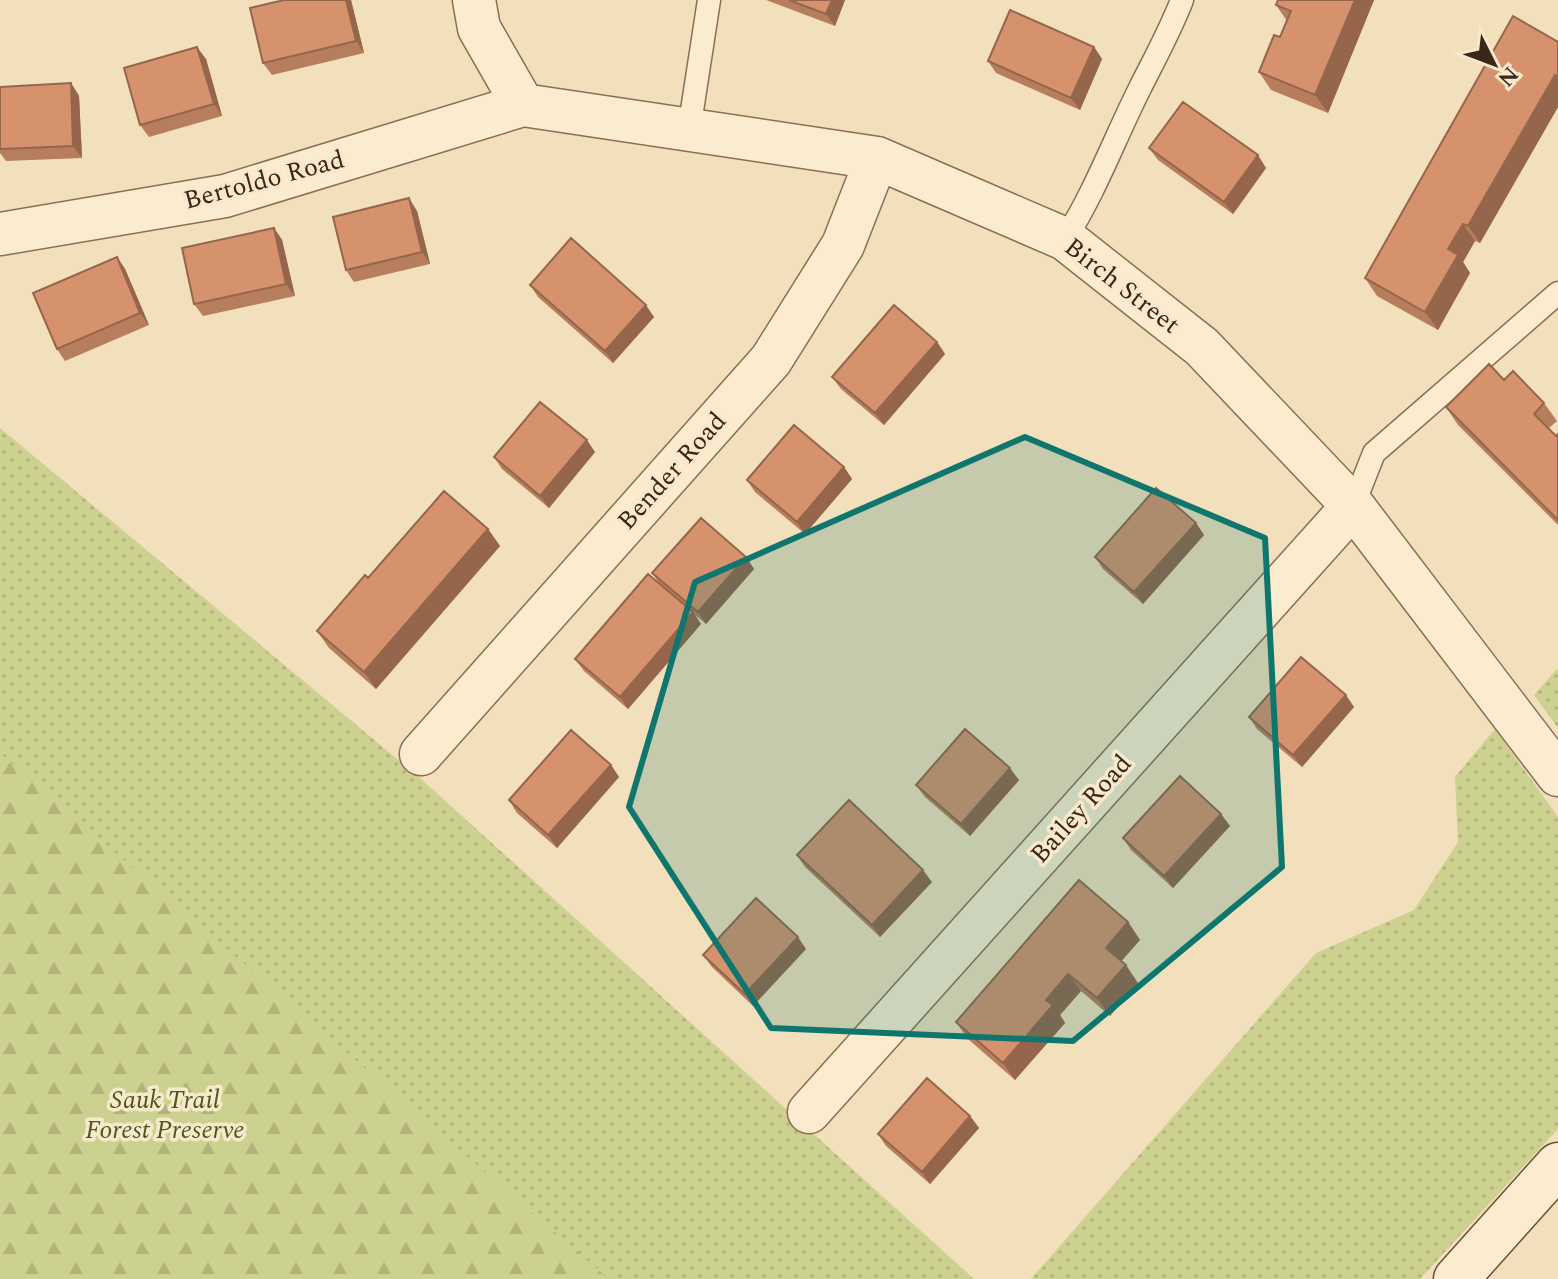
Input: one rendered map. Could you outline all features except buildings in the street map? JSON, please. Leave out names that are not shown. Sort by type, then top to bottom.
[{"type":"street","points":[[474,0],[479,28],[523,105]]},
{"type":"street","name":"Birch Street","points":[[523,105],[877,158],[1065,239],[1202,347],[1353,506],[1558,775]]},
{"type":"street","name":"Bertoldo Road","points":[[0,234],[225,196],[523,105]]},
{"type":"street","name":"Bender Road","points":[[421,754],[771,360],[843,245],[877,158]]},
{"type":"street","name":"Bailey Road","points":[[809,1112],[1353,506]]},
{"type":"street","points":[[1456,1279],[1558,1165]]},
{"type":"lane","points":[[689,130],[709,0]]},
{"type":"lane","points":[[1065,239],[1087,203],[1182,0]]},
{"type":"lane","points":[[1353,506],[1374,453],[1558,293]]},
{"type":"highlighted area","points":[[1025,437],[1265,538],[1282,867],[1073,1041],[771,1028],[629,807],[695,582]]},
{"type":"green space","points":[[0,428],[420,778],[974,1279],[0,1279]]},
{"type":"green space","points":[[1558,668],[1558,728],[1534,695]]},
{"type":"green space","points":[[1495,729],[1558,817],[1558,1129],[1420,1279],[1031,1279],[1316,953],[1414,910],[1458,842],[1455,777]]},
{"type":"green space","name":"Sauk Trail Forest Preserve","points":[[0,753],[609,1279],[0,1279]]}]
